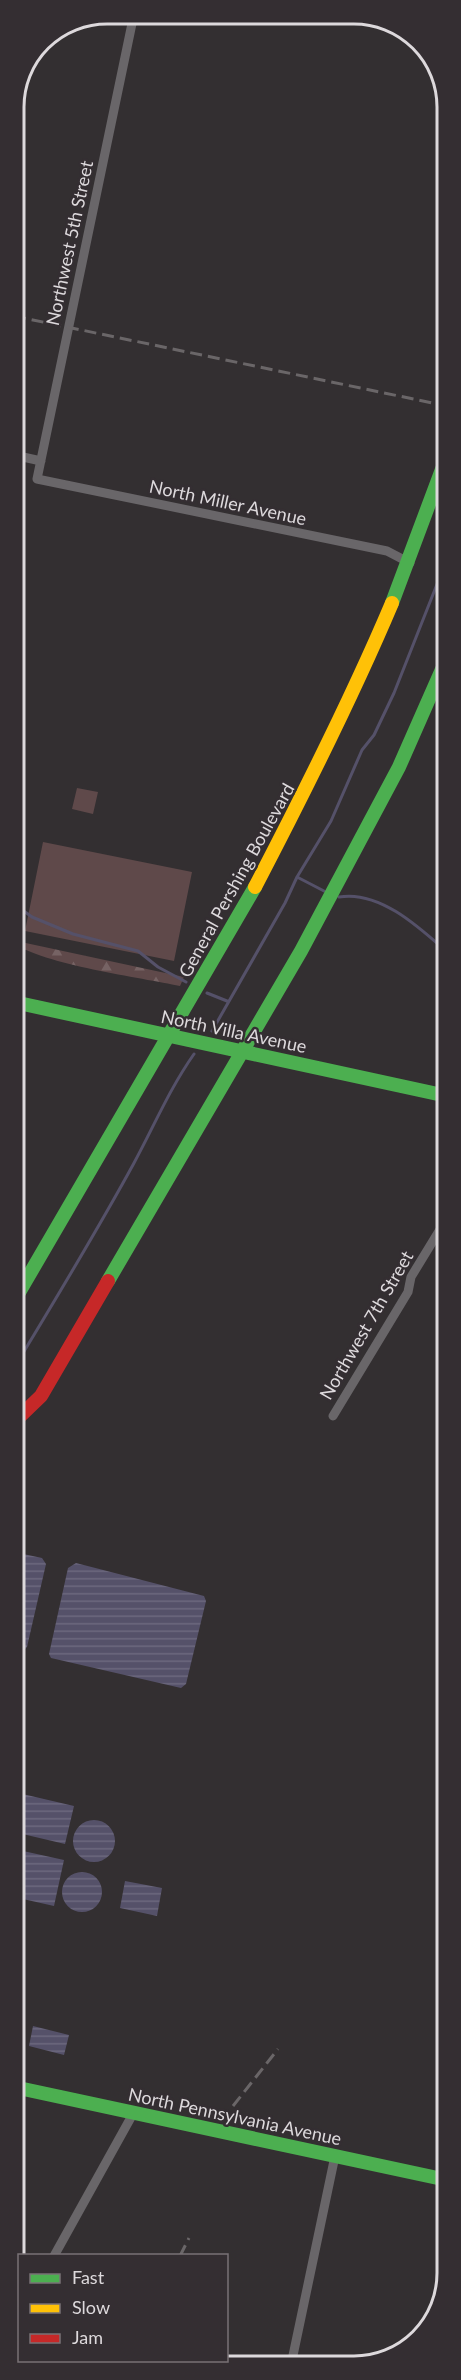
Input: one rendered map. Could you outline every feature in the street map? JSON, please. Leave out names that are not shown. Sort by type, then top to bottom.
[{"type":"main road","name":"General Pershing Boulevard","points":[[24,1284],[246,902],[336,734],[410,563],[437,485]]},
{"type":"main road","points":[[24,1412],[40,1396],[301,951],[399,767],[437,681]]},
{"type":"main road","name":"North Villa Avenue","points":[[24,1004],[437,1094]]},
{"type":"main road","name":"North Pennsylvania Avenue","points":[[24,2089],[437,2178]]},
{"type":"street","name":"Northwest 5th Street","points":[[37,479],[132,24]]},
{"type":"street","points":[[24,457],[41,461]]},
{"type":"street","name":"North Miller Avenue","points":[[37,479],[387,551],[410,563]]},
{"type":"street","name":"Northwest 7th Street","points":[[333,1416],[408,1292],[411,1277],[437,1234]]},
{"type":"street","points":[[55,2254],[134,2112]]},
{"type":"street","points":[[293,2356],[335,2156]]},
{"type":"green space","points":[[77,788],[98,792],[93,814],[72,809]]},
{"type":"green space","points":[[43,842],[192,872],[174,961],[25,931]]},
{"type":"green space","points":[[24,943],[184,977],[180,986],[69,964],[24,949]]},
{"type":"shaded area","points":[[24,1554],[42,1558],[46,1564],[27,1647],[24,1650]]},
{"type":"shaded area","points":[[76,1563],[204,1596],[206,1601],[186,1684],[181,1688],[51,1658],[49,1654],[68,1568]]},
{"type":"shaded area","points":[[24,1794],[74,1806],[65,1844],[24,1834]]},
{"type":"shaded area","points":[[94,1820],[109,1826],[115,1841],[109,1856],[94,1862],[79,1856],[73,1841],[79,1826]]},
{"type":"shaded area","points":[[24,1851],[64,1860],[54,1906],[24,1899]]},
{"type":"shaded area","points":[[82,1872],[96,1878],[102,1892],[96,1906],[82,1912],[68,1906],[62,1892],[68,1878]]},
{"type":"shaded area","points":[[125,1881],[162,1888],[157,1916],[120,1908]]},
{"type":"shaded area","points":[[33,2026],[69,2035],[64,2055],[29,2046]]},
{"type":"waterway","points":[[212,1031],[285,903],[297,877],[331,821],[362,750],[374,735],[394,693],[437,584]]},
{"type":"waterway","points":[[297,877],[324,891]]},
{"type":"waterway","points":[[339,897],[354,896],[369,899],[398,912],[437,943]]},
{"type":"waterway","points":[[24,911],[32,917],[73,934],[138,951],[158,967],[186,982]]},
{"type":"waterway","points":[[207,993],[227,1001]]},
{"type":"waterway","points":[[24,1351],[105,1215],[194,1054]]},
{"type":"railway","points":[[24,318],[437,404]]},
{"type":"railway","points":[[233,2106],[278,2049]]},
{"type":"railway","points":[[181,2254],[189,2238]]},
{"type":"traffic: fast","points":[[392,603],[437,483]]},
{"type":"traffic: fast","points":[[108,1281],[301,951],[399,767],[437,681]]},
{"type":"traffic: fast","points":[[24,1284],[255,887]]},
{"type":"traffic: fast","points":[[24,1004],[437,1094]]},
{"type":"traffic: fast","points":[[24,2089],[437,2178]]},
{"type":"traffic: slow","points":[[255,887],[326,746],[392,603]]},
{"type":"traffic: jam","points":[[24,1412],[41,1396],[108,1281]]}]
